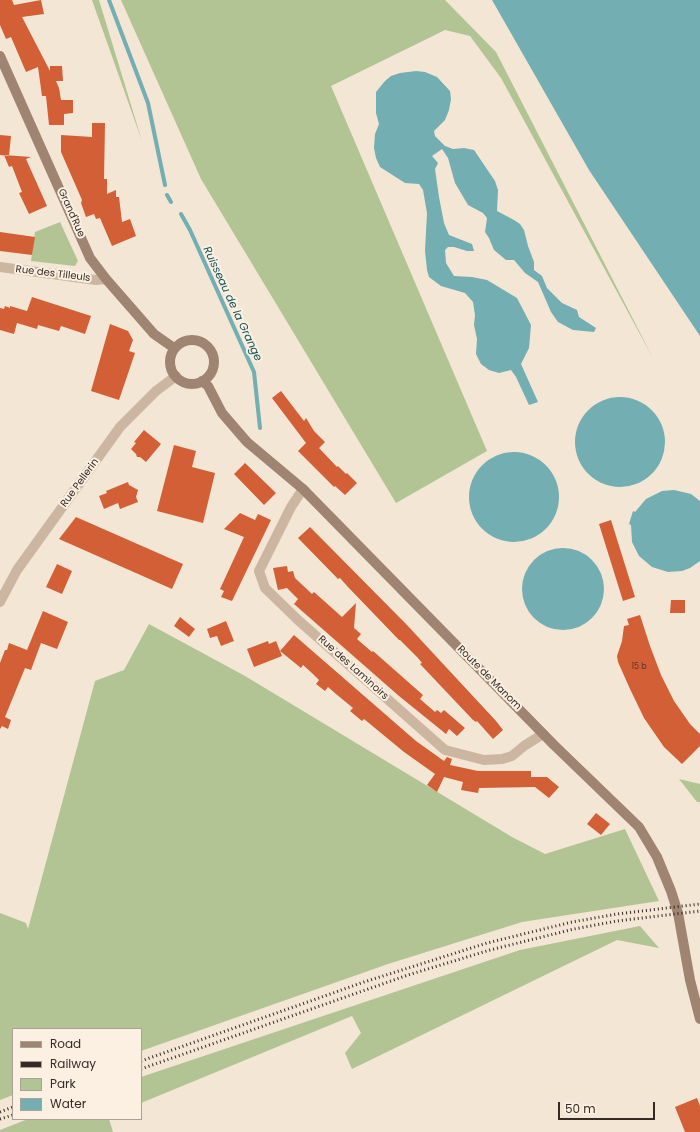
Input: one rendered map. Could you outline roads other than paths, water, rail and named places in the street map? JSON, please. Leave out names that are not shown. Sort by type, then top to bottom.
[{"type":"street","name":"Grand'Rue","points":[[0,56],[90,258],[106,279],[154,334],[174,348]]},
{"type":"street","name":"Rue des Tilleuls","points":[[0,267],[96,280],[106,279]]},
{"type":"street","points":[[186,340],[200,341],[206,345],[213,357],[212,370],[208,376],[202,381],[195,383],[181,381],[172,370],[170,362],[174,348],[186,340]]},
{"type":"street","name":"Rue Pellerin","points":[[0,602],[17,570],[120,427],[156,391],[176,376]]},
{"type":"street","name":"Route de Manom","points":[[202,381],[208,386],[222,413],[241,436],[303,489],[543,734],[639,827],[657,857],[678,913],[690,980],[700,1019]]},
{"type":"street","name":"Rue des Laminoirs","points":[[303,489],[291,507],[259,571],[265,588],[298,620],[445,750],[484,760],[502,758],[512,756],[524,746],[543,734]]},
{"type":"water","points":[[492,0],[700,0],[700,336],[589,170]]},
{"type":"water","points":[[416,71],[425,72],[437,77],[450,91],[451,99],[449,110],[445,120],[434,131],[435,136],[445,146],[453,149],[464,148],[474,150],[495,181],[498,190],[497,211],[520,224],[524,230],[534,262],[534,270],[542,276],[547,288],[562,303],[577,310],[579,317],[596,328],[594,332],[573,330],[558,322],[551,312],[538,282],[525,273],[514,260],[506,260],[494,250],[485,232],[487,218],[483,213],[468,205],[455,183],[448,158],[442,149],[432,156],[438,163],[435,169],[439,197],[444,223],[449,235],[472,244],[474,251],[448,247],[445,250],[446,263],[454,276],[487,280],[517,298],[531,325],[529,348],[521,364],[538,402],[529,405],[516,377],[511,370],[499,373],[489,370],[481,364],[476,354],[477,339],[474,325],[475,315],[473,302],[465,293],[441,286],[429,277],[425,251],[427,213],[423,190],[419,184],[405,183],[380,167],[376,158],[374,148],[375,134],[379,124],[376,113],[376,92],[391,76]]},
{"type":"water","points":[[620,397],[637,401],[652,410],[661,425],[665,442],[661,459],[652,474],[637,483],[620,487],[603,483],[588,474],[579,459],[575,442],[579,425],[588,410],[603,401]]},
{"type":"water","points":[[514,452],[531,456],[546,465],[555,480],[559,497],[555,514],[546,529],[531,538],[514,542],[497,538],[482,529],[473,514],[469,497],[473,480],[482,465],[497,456]]},
{"type":"water","points":[[674,490],[691,494],[700,501],[700,561],[690,568],[682,571],[668,572],[652,567],[639,556],[632,542],[631,525],[629,524],[633,511],[635,512],[646,499],[662,491]]},
{"type":"water","points":[[563,548],[579,551],[592,560],[601,573],[604,589],[601,605],[592,618],[579,627],[563,630],[547,627],[534,618],[525,605],[522,589],[525,573],[534,560],[547,551]]},
{"type":"waterway","name":"Ruisseau de la Grange","points":[[109,0],[148,103],[165,185]]},
{"type":"waterway","name":"Ruisseau de la Grange","points":[[167,195],[171,202]]},
{"type":"waterway","name":"Ruisseau de la Grange","points":[[181,214],[190,230],[254,372],[260,428]]},
{"type":"railway","points":[[142,1061],[364,982],[487,943],[572,922],[617,914],[700,904]]},
{"type":"railway","points":[[142,1069],[408,975],[490,950],[574,929],[617,921],[700,911]]},
{"type":"railway","points":[[0,1112],[12,1107]]},
{"type":"railway","points":[[0,1119],[12,1115]]}]
